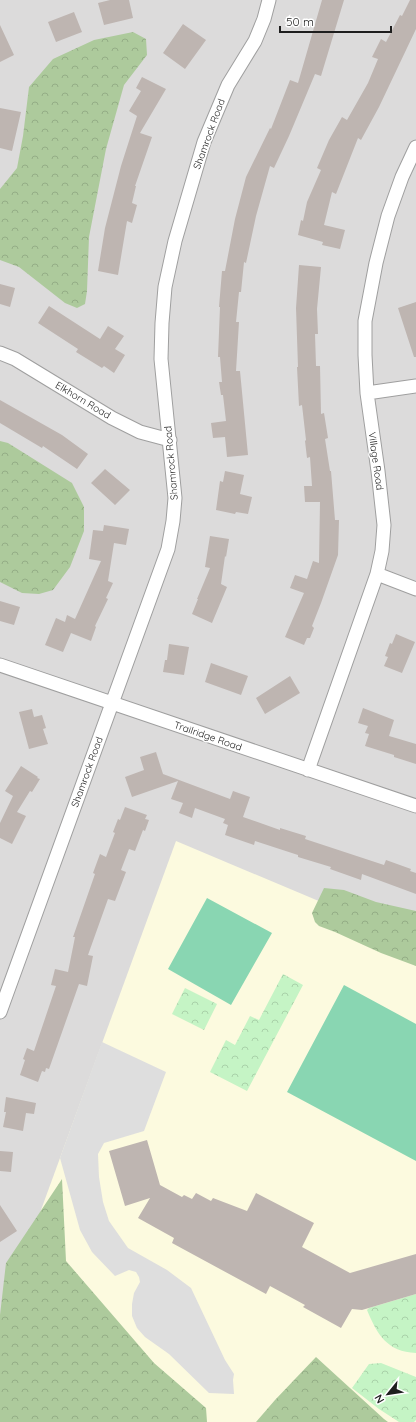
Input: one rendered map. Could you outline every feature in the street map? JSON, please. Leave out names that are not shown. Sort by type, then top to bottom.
[{"type":"street","name":"Shamrock Road","points":[[0,1012],[168,549],[175,498],[162,359],[162,323],[165,286],[175,241],[204,142],[228,85],[254,41],[264,19],[269,0]]},
{"type":"street","name":"Village Road","points":[[308,770],[377,574],[382,551],[384,524],[367,393],[365,354],[366,321],[376,263],[388,216],[402,177],[416,147]]},
{"type":"street","name":"Elkhorn Road","points":[[0,353],[15,359],[112,418],[140,432],[170,440]]},
{"type":"street","points":[[367,393],[416,386]]},
{"type":"street","points":[[377,574],[416,589]]},
{"type":"street","name":"Trailridge Road","points":[[0,665],[416,806]]},
{"type":"shaded area","points":[[0,0],[416,0],[416,1422],[0,1422]]},
{"type":"shaded area","points":[[176,841],[416,942],[416,1422],[0,1422],[0,1322]]},
{"type":"shaded area","points":[[102,1042],[166,1072],[144,1131],[104,1143],[98,1154],[99,1177],[103,1202],[109,1221],[128,1248],[167,1270],[191,1288],[225,1360],[234,1374],[234,1394],[209,1393],[169,1354],[145,1337],[137,1328],[132,1316],[134,1293],[140,1282],[136,1272],[129,1270],[115,1276],[92,1252],[80,1230],[60,1158]]},
{"type":"green space","points":[[133,32],[146,39],[147,55],[124,85],[106,149],[89,237],[87,291],[85,304],[77,308],[65,303],[19,267],[0,260],[0,189],[17,168],[23,136],[29,87],[53,59],[94,40]]},
{"type":"green space","points":[[0,441],[8,443],[72,483],[84,507],[84,531],[70,567],[53,590],[39,594],[22,593],[0,582]]},
{"type":"green space","points":[[324,888],[344,890],[376,902],[416,911],[416,966],[381,953],[319,926],[315,922],[312,913]]},
{"type":"green space","points":[[207,898],[272,933],[231,1005],[168,969]]},
{"type":"green space","points":[[283,974],[303,985],[247,1091],[210,1072],[226,1040],[235,1045],[250,1016],[259,1020]]},
{"type":"green space","points":[[344,985],[416,1024],[416,1161],[287,1092]]},
{"type":"green space","points":[[185,988],[217,1004],[204,1030],[172,1014]]},
{"type":"green space","points":[[62,1179],[66,1261],[154,1363],[206,1408],[207,1422],[0,1422],[0,1315],[6,1263]]},
{"type":"green space","points":[[416,1294],[416,1353],[398,1349],[384,1340],[375,1327],[367,1310],[369,1308]]},
{"type":"green space","points":[[316,1357],[384,1419],[388,1422],[256,1422]]},
{"type":"green space","points":[[381,1363],[416,1377],[416,1420],[414,1422],[399,1422],[352,1388],[369,1364]]},
{"type":"building","points":[[110,0],[129,0],[133,18],[104,25],[98,3]]},
{"type":"building","points":[[322,0],[344,0],[321,76],[315,74],[274,168],[270,166],[256,216],[246,263],[244,262],[236,322],[239,322],[236,371],[240,371],[248,455],[227,457],[225,437],[213,438],[211,423],[226,421],[223,395],[221,395],[219,382],[222,382],[220,357],[218,357],[219,307],[222,271],[225,271],[235,219],[246,177],[270,128],[271,129],[290,80],[298,83]]},
{"type":"building","points":[[410,0],[416,0],[416,29],[379,107],[361,140],[358,138],[336,194],[332,192],[324,225],[345,230],[340,249],[322,245],[323,242],[298,235],[307,202],[321,170],[317,168],[329,140],[342,117],[347,120],[368,83],[378,59],[372,57],[381,39],[386,42],[400,15],[402,16]]},
{"type":"building","points":[[74,12],[82,32],[56,42],[48,22]]},
{"type":"building","points":[[183,24],[206,40],[185,69],[163,53]]},
{"type":"building","points":[[0,25],[14,55],[0,62]]},
{"type":"building","points":[[142,77],[166,89],[140,133],[152,137],[135,186],[132,203],[137,205],[132,223],[127,221],[118,275],[98,271],[105,228],[121,166],[137,116],[129,111],[141,91],[136,88]]},
{"type":"building","points":[[0,108],[21,112],[12,151],[0,148]]},
{"type":"building","points":[[299,265],[321,267],[317,309],[318,334],[315,334],[316,366],[320,366],[321,414],[324,413],[328,438],[325,439],[331,471],[335,520],[339,520],[338,555],[312,626],[314,628],[310,638],[307,638],[304,645],[285,637],[304,593],[290,588],[295,575],[307,579],[313,561],[319,563],[320,502],[305,502],[304,486],[312,486],[310,457],[307,458],[302,405],[299,406],[296,308]]},
{"type":"building","points":[[0,284],[15,288],[10,307],[0,304]]},
{"type":"building","points":[[416,302],[416,357],[414,357],[398,308]]},
{"type":"building","points":[[49,306],[100,339],[108,326],[124,336],[115,349],[125,355],[114,373],[104,366],[102,368],[76,352],[78,349],[38,323]]},
{"type":"building","points":[[0,400],[62,435],[88,454],[77,469],[43,446],[42,448],[0,423]]},
{"type":"building","points":[[105,469],[130,490],[115,505],[91,483]]},
{"type":"building","points":[[225,471],[244,475],[240,494],[252,497],[248,514],[236,512],[235,514],[216,510],[220,481],[223,482]]},
{"type":"building","points":[[104,525],[129,529],[126,545],[114,543],[108,581],[113,583],[106,598],[108,599],[95,626],[96,627],[91,641],[71,633],[63,652],[45,645],[56,618],[65,622],[67,615],[75,619],[101,561],[89,559],[93,530],[103,531]]},
{"type":"building","points":[[210,536],[229,539],[221,584],[227,587],[212,623],[192,614],[210,568],[205,567]]},
{"type":"building","points":[[0,601],[20,607],[14,625],[0,621]]},
{"type":"building","points":[[396,634],[415,642],[402,673],[384,666],[388,657],[385,656],[390,643],[392,644]]},
{"type":"building","points":[[169,644],[189,647],[184,675],[163,672],[165,660],[167,660]]},
{"type":"building","points":[[211,663],[248,676],[241,695],[205,682]]},
{"type":"building","points":[[290,676],[300,693],[265,714],[256,698]]},
{"type":"building","points":[[363,708],[394,720],[389,736],[416,744],[416,764],[365,746],[369,734],[365,733],[368,726],[358,723]]},
{"type":"building","points":[[32,709],[34,717],[42,715],[46,728],[43,729],[48,744],[29,749],[19,712]]},
{"type":"building","points":[[156,752],[163,774],[230,799],[233,791],[250,797],[243,817],[280,830],[280,828],[306,836],[305,839],[384,865],[386,860],[411,869],[410,871],[416,873],[416,894],[362,874],[361,880],[330,869],[331,867],[298,857],[298,855],[255,841],[254,845],[225,835],[228,825],[223,823],[225,819],[195,808],[192,818],[179,813],[183,803],[171,799],[178,781],[132,797],[125,777],[144,770],[140,757]]},
{"type":"building","points":[[21,766],[40,779],[32,792],[30,791],[17,812],[26,816],[12,844],[0,838],[0,823],[13,796],[5,791]]},
{"type":"building","points":[[125,807],[147,815],[145,819],[149,820],[145,831],[143,830],[135,851],[129,849],[121,870],[126,872],[115,901],[108,899],[88,955],[93,956],[87,986],[79,984],[49,1069],[46,1068],[45,1072],[42,1071],[38,1082],[20,1075],[25,1060],[23,1059],[27,1048],[34,1051],[56,986],[51,985],[55,969],[68,972],[75,937],[73,937],[95,874],[93,873],[100,854],[106,857],[115,833],[113,832]]},
{"type":"building","points":[[6,1097],[36,1103],[34,1114],[26,1113],[23,1131],[3,1127],[6,1112],[4,1112]]},
{"type":"building","points":[[147,1140],[160,1185],[182,1197],[184,1195],[192,1199],[196,1193],[211,1201],[213,1198],[247,1211],[256,1193],[314,1223],[302,1247],[350,1273],[416,1254],[416,1294],[362,1310],[352,1309],[341,1328],[303,1307],[305,1305],[270,1286],[266,1294],[172,1243],[174,1238],[138,1218],[150,1198],[125,1206],[109,1151]]},
{"type":"building","points":[[0,1151],[13,1152],[11,1172],[0,1171]]},
{"type":"building","points":[[0,1205],[17,1231],[0,1242]]}]
